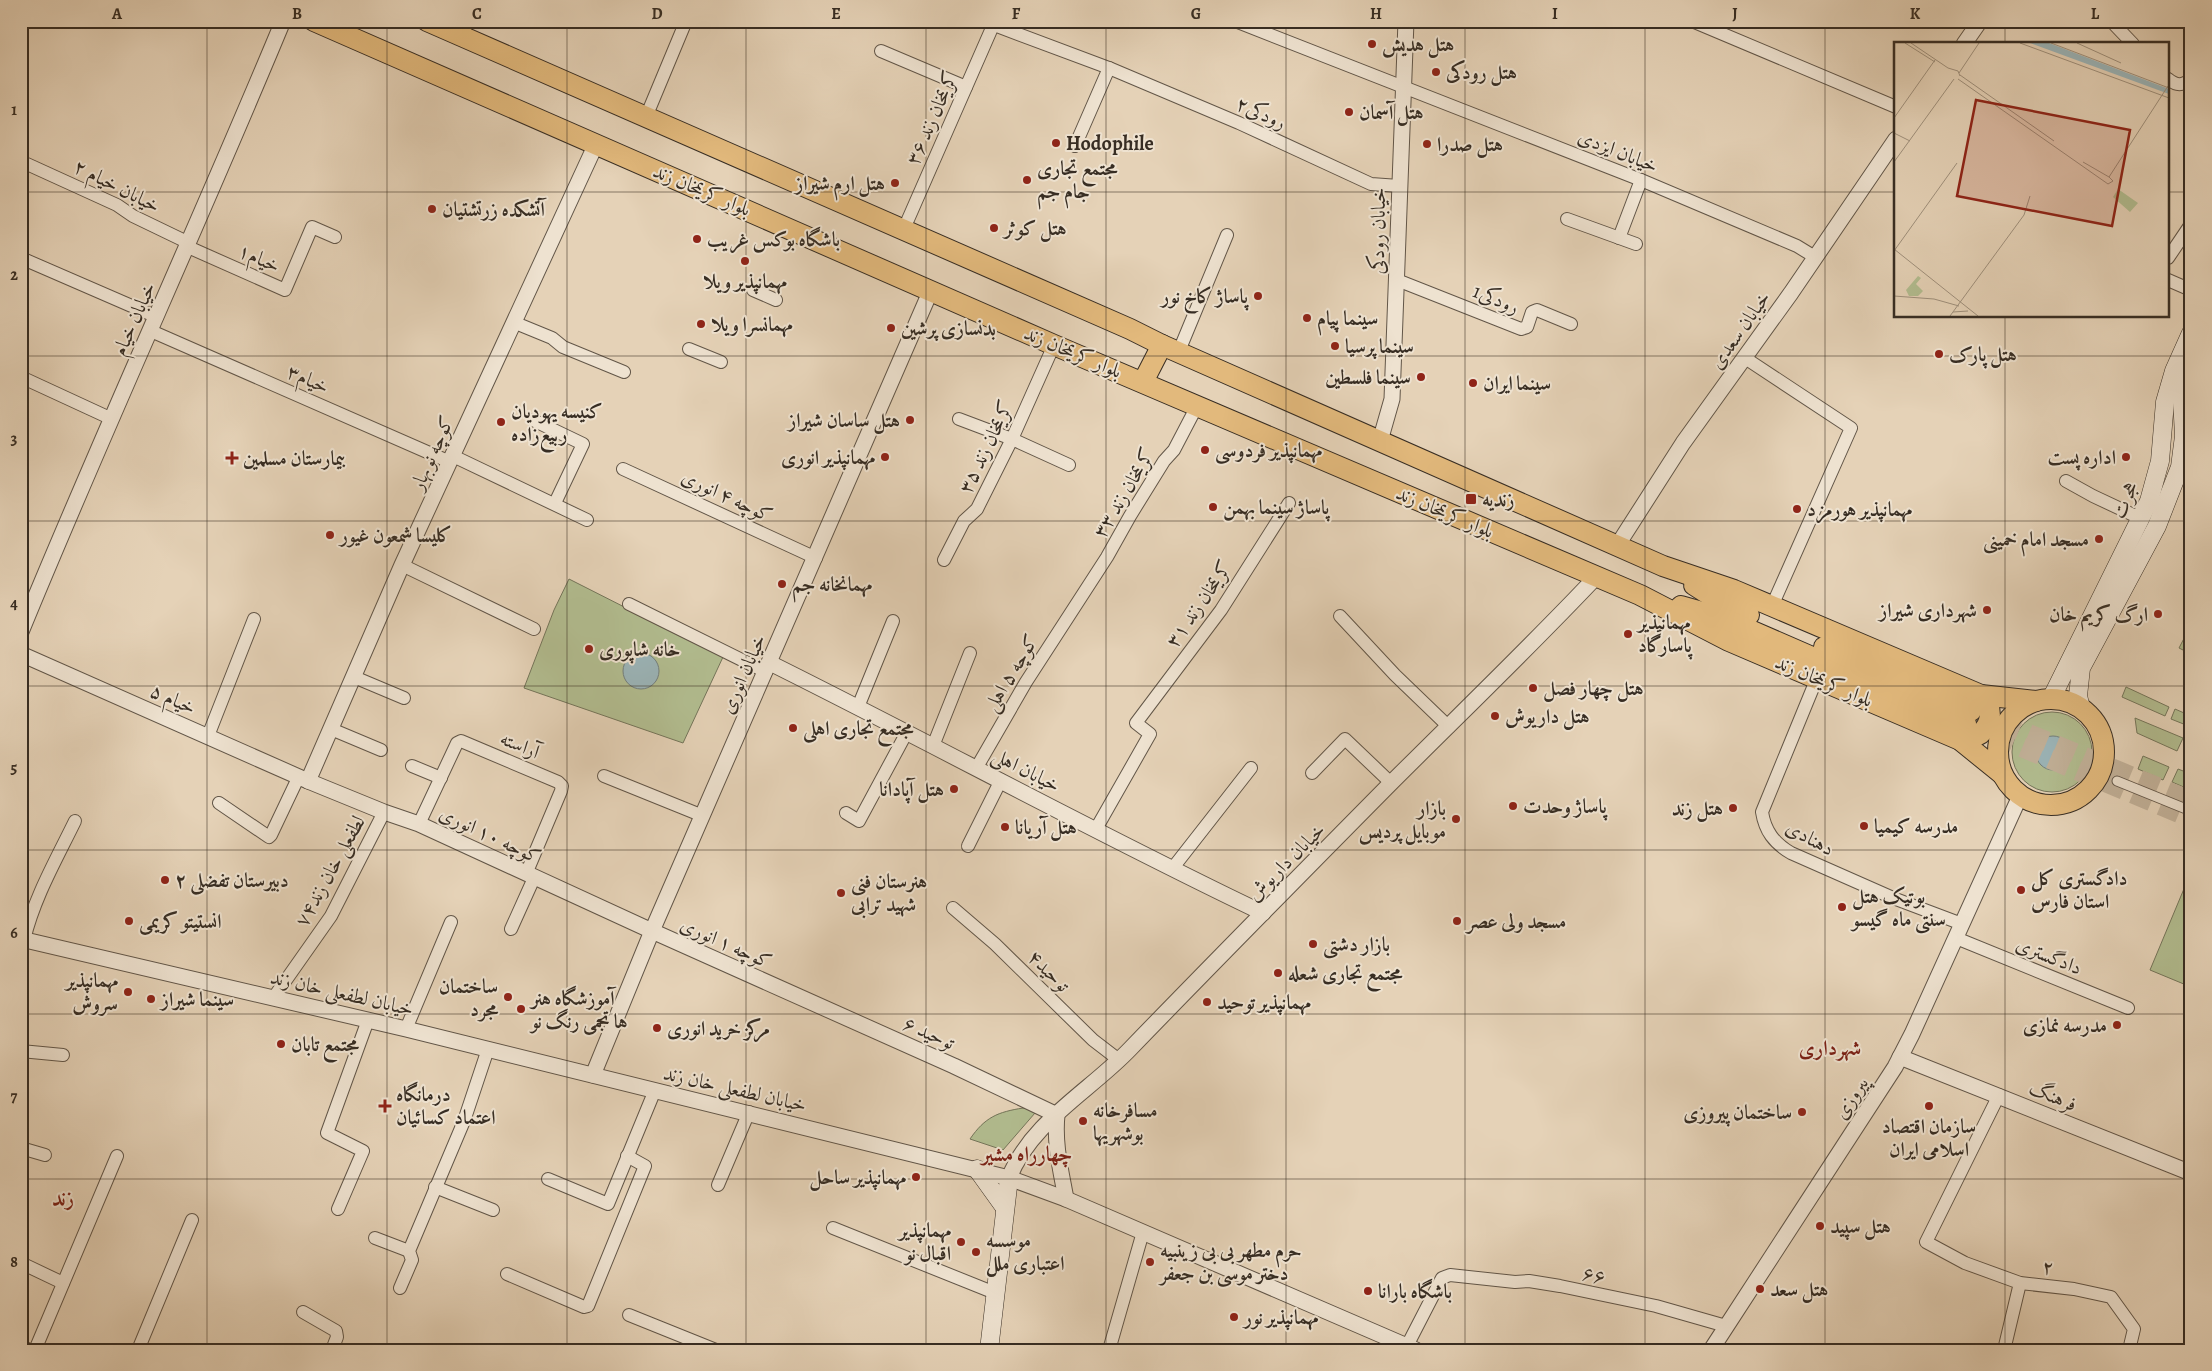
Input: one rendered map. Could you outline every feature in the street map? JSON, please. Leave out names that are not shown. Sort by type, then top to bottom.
[{"type":"main road","name":"بلوار کریمخان زند","points":[[314,21],[1054,345],[1596,578],[1640,595],[1720,617],[1970,717]]},
{"type":"main road","name":"بلوار کریمخان زند","points":[[427,21],[463,29],[646,116],[1617,546],[1664,566],[1734,590],[1772,606],[1970,717],[2002,774]]},
{"type":"main road","name":"هجرت","points":[[2081,708],[2075,666],[2150,501],[2160,461],[2165,402],[2174,371],[2191,333]]},
{"type":"main road","points":[[1142,382],[1171,348]]},
{"type":"main road","name":"هجرت","points":[[2044,700],[2075,666],[2158,526],[2185,465],[2182,397],[2191,374]]},
{"type":"main road","name":"بلوار کریمخان زند","points":[[1664,566],[1727,606],[1970,717]]},
{"type":"main road","name":"بلوار کریمخان زند","points":[[1640,595],[1729,641],[1817,678],[1970,717],[2044,700]]},
{"type":"main road","points":[[2044,700],[2066,702],[2081,708],[2093,720],[2101,734],[2104,750],[2102,769],[2096,780],[2080,796],[2059,805],[2044,805],[2020,796],[2002,774],[1998,760],[1998,744],[2002,730],[2011,717],[2022,707],[2044,700]]},
{"type":"main road","points":[[976,1169],[1005,1208]]},
{"type":"main road","points":[[989,1350],[994,1293],[1009,1178]]},
{"type":"street","name":"خیابان خیام","points":[[21,632],[68,518],[157,317],[284,21]]},
{"type":"street","points":[[646,116],[686,21]]},
{"type":"street","name":"خیابان ایزدی","points":[[1235,21],[1641,180],[1797,246],[1816,257]]},
{"type":"street","name":"خیابان رودکی","points":[[1380,441],[1392,399],[1406,21]]},
{"type":"street","points":[[1692,21],[1894,106]]},
{"type":"street","points":[[1965,42],[1980,21]]},
{"type":"street","points":[[2111,21],[2131,42]]},
{"type":"street","name":"رودکی۲","points":[[995,23],[1239,123],[1371,184],[1399,186]]},
{"type":"street","name":"کریمخان زند ۳۶","points":[[903,230],[995,23]]},
{"type":"street","points":[[880,50],[966,87]]},
{"type":"street","points":[[1075,146],[1108,68]]},
{"type":"street","points":[[2173,82],[2183,85],[2191,79]]},
{"type":"street","name":"خیابان سعدی","points":[[1617,546],[1683,443],[1816,257],[1894,142]]},
{"type":"street","name":"کوچه نوبهار","points":[[304,778],[331,729],[402,565],[596,144]]},
{"type":"street","name":"خیابان خیام ۲","points":[[27,164],[117,205],[133,216],[188,245]]},
{"type":"street","points":[[1619,238],[1641,180]]},
{"type":"street","points":[[1567,219],[1636,244]]},
{"type":"street","points":[[2170,255],[2191,224]]},
{"type":"street","name":"۱خیام","points":[[188,245],[285,290],[312,227],[335,237]]},
{"type":"street","points":[[1171,348],[1226,235]]},
{"type":"street","points":[[21,258],[157,317]]},
{"type":"street","name":"1رودکی","points":[[1397,280],[1521,329],[1527,326],[1532,312],[1536,310],[1571,324]]},
{"type":"street","points":[[2170,281],[2191,290]]},
{"type":"street","points":[[753,290],[776,300]]},
{"type":"street","name":"خیابان انوری","points":[[592,1074],[652,931],[816,558],[931,290]]},
{"type":"street","points":[[513,322],[552,338],[563,347],[624,372]]},
{"type":"street","name":"خیام۳","points":[[150,331],[555,503],[587,520]]},
{"type":"street","name":"کریمخان زند ۳۵","points":[[944,560],[964,522],[976,509],[1012,439],[1054,345]]},
{"type":"street","points":[[689,348],[721,362]]},
{"type":"street","points":[[1745,358],[1851,428],[1772,606]]},
{"type":"street","points":[[21,376],[112,419]]},
{"type":"street","name":"کریمخان زند ۳۳","points":[[1080,599],[1164,461],[1174,450],[1197,406]]},
{"type":"street","points":[[959,419],[1012,439],[1069,465]]},
{"type":"street","points":[[533,420],[583,444],[555,503]]},
{"type":"street","name":"کوچه ۴ انوری","points":[[623,469],[816,558]]},
{"type":"street","points":[[2066,481],[2093,496],[2142,518]]},
{"type":"street","name":"کریمخان زند ۳۱","points":[[1096,829],[1150,734],[1136,723],[1221,610],[1289,503]]},
{"type":"street","points":[[402,565],[534,629]]},
{"type":"street","name":"خیابان داریوش","points":[[1009,1178],[1020,1156],[1041,1129],[1119,1060],[1391,783],[1596,578]]},
{"type":"street","name":"کوچه ۵ اهلی","points":[[977,767],[1026,682],[1080,599]]},
{"type":"street","points":[[629,604],[768,668]]},
{"type":"street","points":[[1340,616],[1395,675],[1449,727]]},
{"type":"street","points":[[208,736],[254,619]]},
{"type":"street","points":[[858,707],[893,622]]},
{"type":"street","points":[[933,746],[970,653]]},
{"type":"street","name":"۵ خیام","points":[[21,654],[304,778]]},
{"type":"street","name":"خیابان اهلی","points":[[768,668],[858,707],[1172,869],[1263,913]]},
{"type":"street","points":[[354,678],[404,698]]},
{"type":"street","name":"دهنادی","points":[[1817,678],[1762,812],[1770,837],[1780,847],[1791,853],[1893,898],[1962,924]]},
{"type":"street","points":[[331,729],[381,750]]},
{"type":"street","points":[[846,813],[859,821],[906,732]]},
{"type":"street","points":[[1312,773],[1345,738],[1391,783]]},
{"type":"street","name":"آراسته","points":[[419,824],[457,743],[461,741],[558,782],[562,786],[530,876]]},
{"type":"street","points":[[412,766],[441,778]]},
{"type":"street","points":[[1172,869],[1251,768]]},
{"type":"street","points":[[604,776],[703,816]]},
{"type":"street","points":[[219,802],[268,837],[271,835],[304,778]]},
{"type":"street","name":"کوچه ۱۰ انوری","points":[[304,778],[384,812],[419,824],[652,931]]},
{"type":"street","points":[[968,846],[1001,780]]},
{"type":"street","points":[[2117,781],[2191,811]]},
{"type":"street","name":"پیروزی","points":[[1711,1350],[1858,1126],[1900,1057],[2020,796]]},
{"type":"street","name":"لطفعلی خان زند۷۴","points":[[274,997],[331,916],[384,812]]},
{"type":"street","points":[[22,940],[39,895],[74,821]]},
{"type":"street","points":[[512,929],[530,876]]},
{"type":"street","name":"توحید۴","points":[[953,908],[995,944],[1093,1040],[1119,1060]]},
{"type":"street","points":[[406,1029],[451,922]]},
{"type":"street","name":"کوچه ۱ انوری","points":[[652,931],[784,991]]},
{"type":"street","name":"دادگستری","points":[[1956,938],[2128,1008]]},
{"type":"street","name":"خیابان لطفعلی خان زند","points":[[22,940],[274,997],[749,1112],[1009,1178],[1144,1232],[1411,1348]]},
{"type":"street","name":"۶ توحید","points":[[784,991],[1057,1114]]},
{"type":"street","points":[[338,1209],[363,1151],[327,1132],[368,1020]]},
{"type":"street","points":[[400,1288],[412,1260],[409,1251],[464,1120],[488,1049]]},
{"type":"street","points":[[21,1051],[62,1055]]},
{"type":"street","name":"فرهنگ","points":[[1900,1057],[2191,1173]]},
{"type":"street","points":[[548,1179],[608,1204],[655,1090]]},
{"type":"street","name":"۲","points":[[1999,1095],[1926,1242],[1965,1263],[2020,1283],[2074,1289],[2111,1296],[2134,1329],[2129,1350]]},
{"type":"street","points":[[718,1185],[749,1112]]},
{"type":"street","points":[[1057,1114],[1056,1142],[1066,1200]]},
{"type":"street","points":[[21,1148],[44,1155]]},
{"type":"street","points":[[35,1350],[117,1156]]},
{"type":"street","points":[[507,1274],[584,1307],[588,1306],[645,1166],[627,1156]]},
{"type":"street","points":[[435,1187],[493,1210]]},
{"type":"street","points":[[138,1350],[192,1220]]},
{"type":"street","points":[[833,1228],[994,1293]]},
{"type":"street","points":[[1109,1350],[1144,1232]]},
{"type":"street","points":[[375,1238],[409,1251]]},
{"type":"street","points":[[21,1264],[63,1283]]},
{"type":"street","name":"۶۶","points":[[1411,1348],[1442,1278],[1450,1275],[1515,1282],[1529,1281],[1560,1286],[1656,1306],[1726,1326]]},
{"type":"street","points":[[2004,1350],[2020,1283]]},
{"type":"street","points":[[302,1312],[336,1331],[337,1337],[332,1350]]},
{"type":"street","points":[[630,1315],[716,1350]]},
{"type":"street","points":[[21,1348],[26,1350]]},
{"type":"green space","points":[[569,579],[723,657],[683,743],[524,688],[554,610]]},
{"type":"green space","points":[[2191,625],[2191,654],[2179,648]]},
{"type":"green space","points":[[2126,687],[2169,707],[2165,716],[2122,697]]},
{"type":"green space","points":[[2175,709],[2191,716],[2191,727],[2171,719]]},
{"type":"green space","points":[[2052,712],[2067,715],[2080,724],[2089,737],[2092,752],[2089,767],[2080,780],[2067,789],[2052,792],[2037,789],[2024,780],[2015,767],[2012,752],[2015,737],[2024,724],[2037,715]]},
{"type":"green space","points":[[2135,718],[2183,738],[2177,751],[2137,733]]},
{"type":"green space","points":[[2143,756],[2169,767],[2163,780],[2138,769]]},
{"type":"green space","points":[[2178,769],[2191,774],[2186,788],[2172,782]]},
{"type":"green space","points":[[2191,872],[2191,987],[2150,970]]},
{"type":"green space","points":[[1023,1108],[1035,1113],[1003,1150],[970,1139],[981,1125],[993,1117],[1006,1111]]},
{"type":"water","points":[[641,653],[653,659],[659,671],[653,683],[641,689],[629,683],[623,671],[629,659]]},
{"type":"water","points":[[2053,736],[2060,737],[2065,741],[2069,746],[2069,760],[2065,765],[2060,769],[2053,770],[2046,769],[2041,765],[2037,760],[2036,753],[2037,746],[2041,741],[2046,737]]},
{"type":"tunnel","points":[[1973,711],[2191,801]]},
{"type":"tunnel","points":[[1967,724],[2191,818]]},
{"type":"place","name":"هتل هدیش","points":[[1372,44]]},
{"type":"place","name":"هتل رودکی","points":[[1436,72]]},
{"type":"place","name":"هتل آسمان","points":[[1349,112]]},
{"type":"place","name":"Hodophile","points":[[1056,143]]},
{"type":"place","name":"هتل صدرا","points":[[1427,144]]},
{"type":"place","name":"مجتمع تجاری جام جم","points":[[1027,180]]},
{"type":"place","name":"هتل ارم شیراز","points":[[895,183]]},
{"type":"place","name":"آتشکده زرتشتیان","points":[[432,209]]},
{"type":"place","name":"هتل کوثر","points":[[994,228]]},
{"type":"place","name":"باشگاه بوکس غریب","points":[[697,239]]},
{"type":"place","name":"مهمانپذیر ویلا","points":[[745,261]]},
{"type":"place","name":"پاساژ کاخ نور","points":[[1258,296]]},
{"type":"place","name":"سینما پیام","points":[[1307,318]]},
{"type":"place","name":"مهمانسرا ویلا","points":[[701,324]]},
{"type":"place","name":"بدنسازی پرشین","points":[[891,328]]},
{"type":"place","name":"سینما پرسیا","points":[[1335,346]]},
{"type":"place","name":"هتل پارک","points":[[1939,354]]},
{"type":"place","name":"سینما فلسطین","points":[[1421,377]]},
{"type":"place","name":"سینما ایران","points":[[1473,383]]},
{"type":"place","name":"هتل ساسان شیراز","points":[[910,420]]},
{"type":"place","name":"کنیسه یهودیان ربیع‌زاده","points":[[501,422]]},
{"type":"place","name":"مهمانپذیر فردوسی","points":[[1205,450]]},
{"type":"place","name":"مهمانپذیر انوری","points":[[885,457]]},
{"type":"place","name":"اداره پست","points":[[2126,457]]},
{"type":"place","name":"بیمارستان مسلمین","points":[[232,458]]},
{"type":"place","name":"زندیه","points":[[1471,499]]},
{"type":"place","name":"پاساژ سینما بهمن","points":[[1213,507]]},
{"type":"place","name":"مهمانپذیر هورمزد","points":[[1797,509]]},
{"type":"place","name":"کلیسا شمعون غیور","points":[[330,535]]},
{"type":"place","name":"مسجد امام خمینی","points":[[2099,539]]},
{"type":"place","name":"مهمانخانه جم","points":[[782,584]]},
{"type":"place","name":"شهرداری شیراز","points":[[1987,610]]},
{"type":"place","name":"ارگ کریم خان","points":[[2158,614]]},
{"type":"place","name":"مهمانپذیر پاسارگاد","points":[[1628,634]]},
{"type":"place","name":"خانه شاپوری","points":[[589,649]]},
{"type":"place","name":"هتل چهار فصل","points":[[1533,688]]},
{"type":"place","name":"هتل داریوش","points":[[1495,716]]},
{"type":"place","name":"مجتمع تجاری اهلی","points":[[793,728]]},
{"type":"place","name":"هتل آپادانا","points":[[954,789]]},
{"type":"place","name":"پاساژ وحدت","points":[[1513,806]]},
{"type":"place","name":"هتل زند","points":[[1733,808]]},
{"type":"place","name":"بازار موبایل پردیس","points":[[1456,819]]},
{"type":"place","name":"مدرسه کیمیا","points":[[1864,826]]},
{"type":"place","name":"هتل آریانا","points":[[1005,827]]},
{"type":"place","name":"دبیرستان تفضلی ۲","points":[[165,880]]},
{"type":"place","name":"دادگستری کل استان فارس","points":[[2021,890]]},
{"type":"place","name":"هنرستان فنی شهید ترابی","points":[[841,893]]},
{"type":"place","name":"بوتیک هتل سنتی ماه گیسو","points":[[1842,907]]},
{"type":"place","name":"انستیتو کریمی","points":[[129,921]]},
{"type":"place","name":"مسجد ولی عصر","points":[[1457,921]]},
{"type":"place","name":"بازار دشتی","points":[[1313,944]]},
{"type":"place","name":"مجتمع تجاری شعله","points":[[1278,973]]},
{"type":"place","name":"مهمانپذیر سروش","points":[[128,992]]},
{"type":"place","name":"ساختمان مجرد","points":[[508,997]]},
{"type":"place","name":"سینما شیراز","points":[[151,999]]},
{"type":"place","name":"مهمانپذیر توحید","points":[[1207,1002]]},
{"type":"place","name":"آموزشگاه هنر ها تجمی رنگ نو","points":[[521,1009]]},
{"type":"place","name":"مدرسه نمازی","points":[[2117,1025]]},
{"type":"place","name":"مرکز خرید انوری","points":[[657,1028]]},
{"type":"place","name":"مجتمع تابان","points":[[281,1044]]},
{"type":"place","name":"درمانگاه اعتماد کسائیان","points":[[385,1106]]},
{"type":"place","name":"سازمان اقتصاد اسلامی ایران","points":[[1929,1106]]},
{"type":"place","name":"ساختمان پیروزی","points":[[1802,1112]]},
{"type":"place","name":"مسافرخانه بوشهریها","points":[[1083,1121]]},
{"type":"place","name":"مهمانپذیر ساحل","points":[[916,1177]]},
{"type":"place","name":"هتل سپید","points":[[1820,1226]]},
{"type":"place","name":"مهمانپذیر اقبال نو","points":[[961,1242]]},
{"type":"place","name":"موسسه اعتباری ملل","points":[[976,1252]]},
{"type":"place","name":"حرم مطهر بی بی زینبیه دختر موسی بن جعفر","points":[[1150,1262]]},
{"type":"place","name":"هتل سعد","points":[[1760,1289]]},
{"type":"place","name":"باشگاه بارانا","points":[[1368,1291]]},
{"type":"place","name":"مهمانپذیر نور","points":[[1234,1317]]},
{"type":"district","name":"شهرداری","points":[[1830,1048]]},
{"type":"district","name":"چهارراه مشیر","points":[[1027,1154]]},
{"type":"district","name":"زند","points":[[63,1198]]}]
